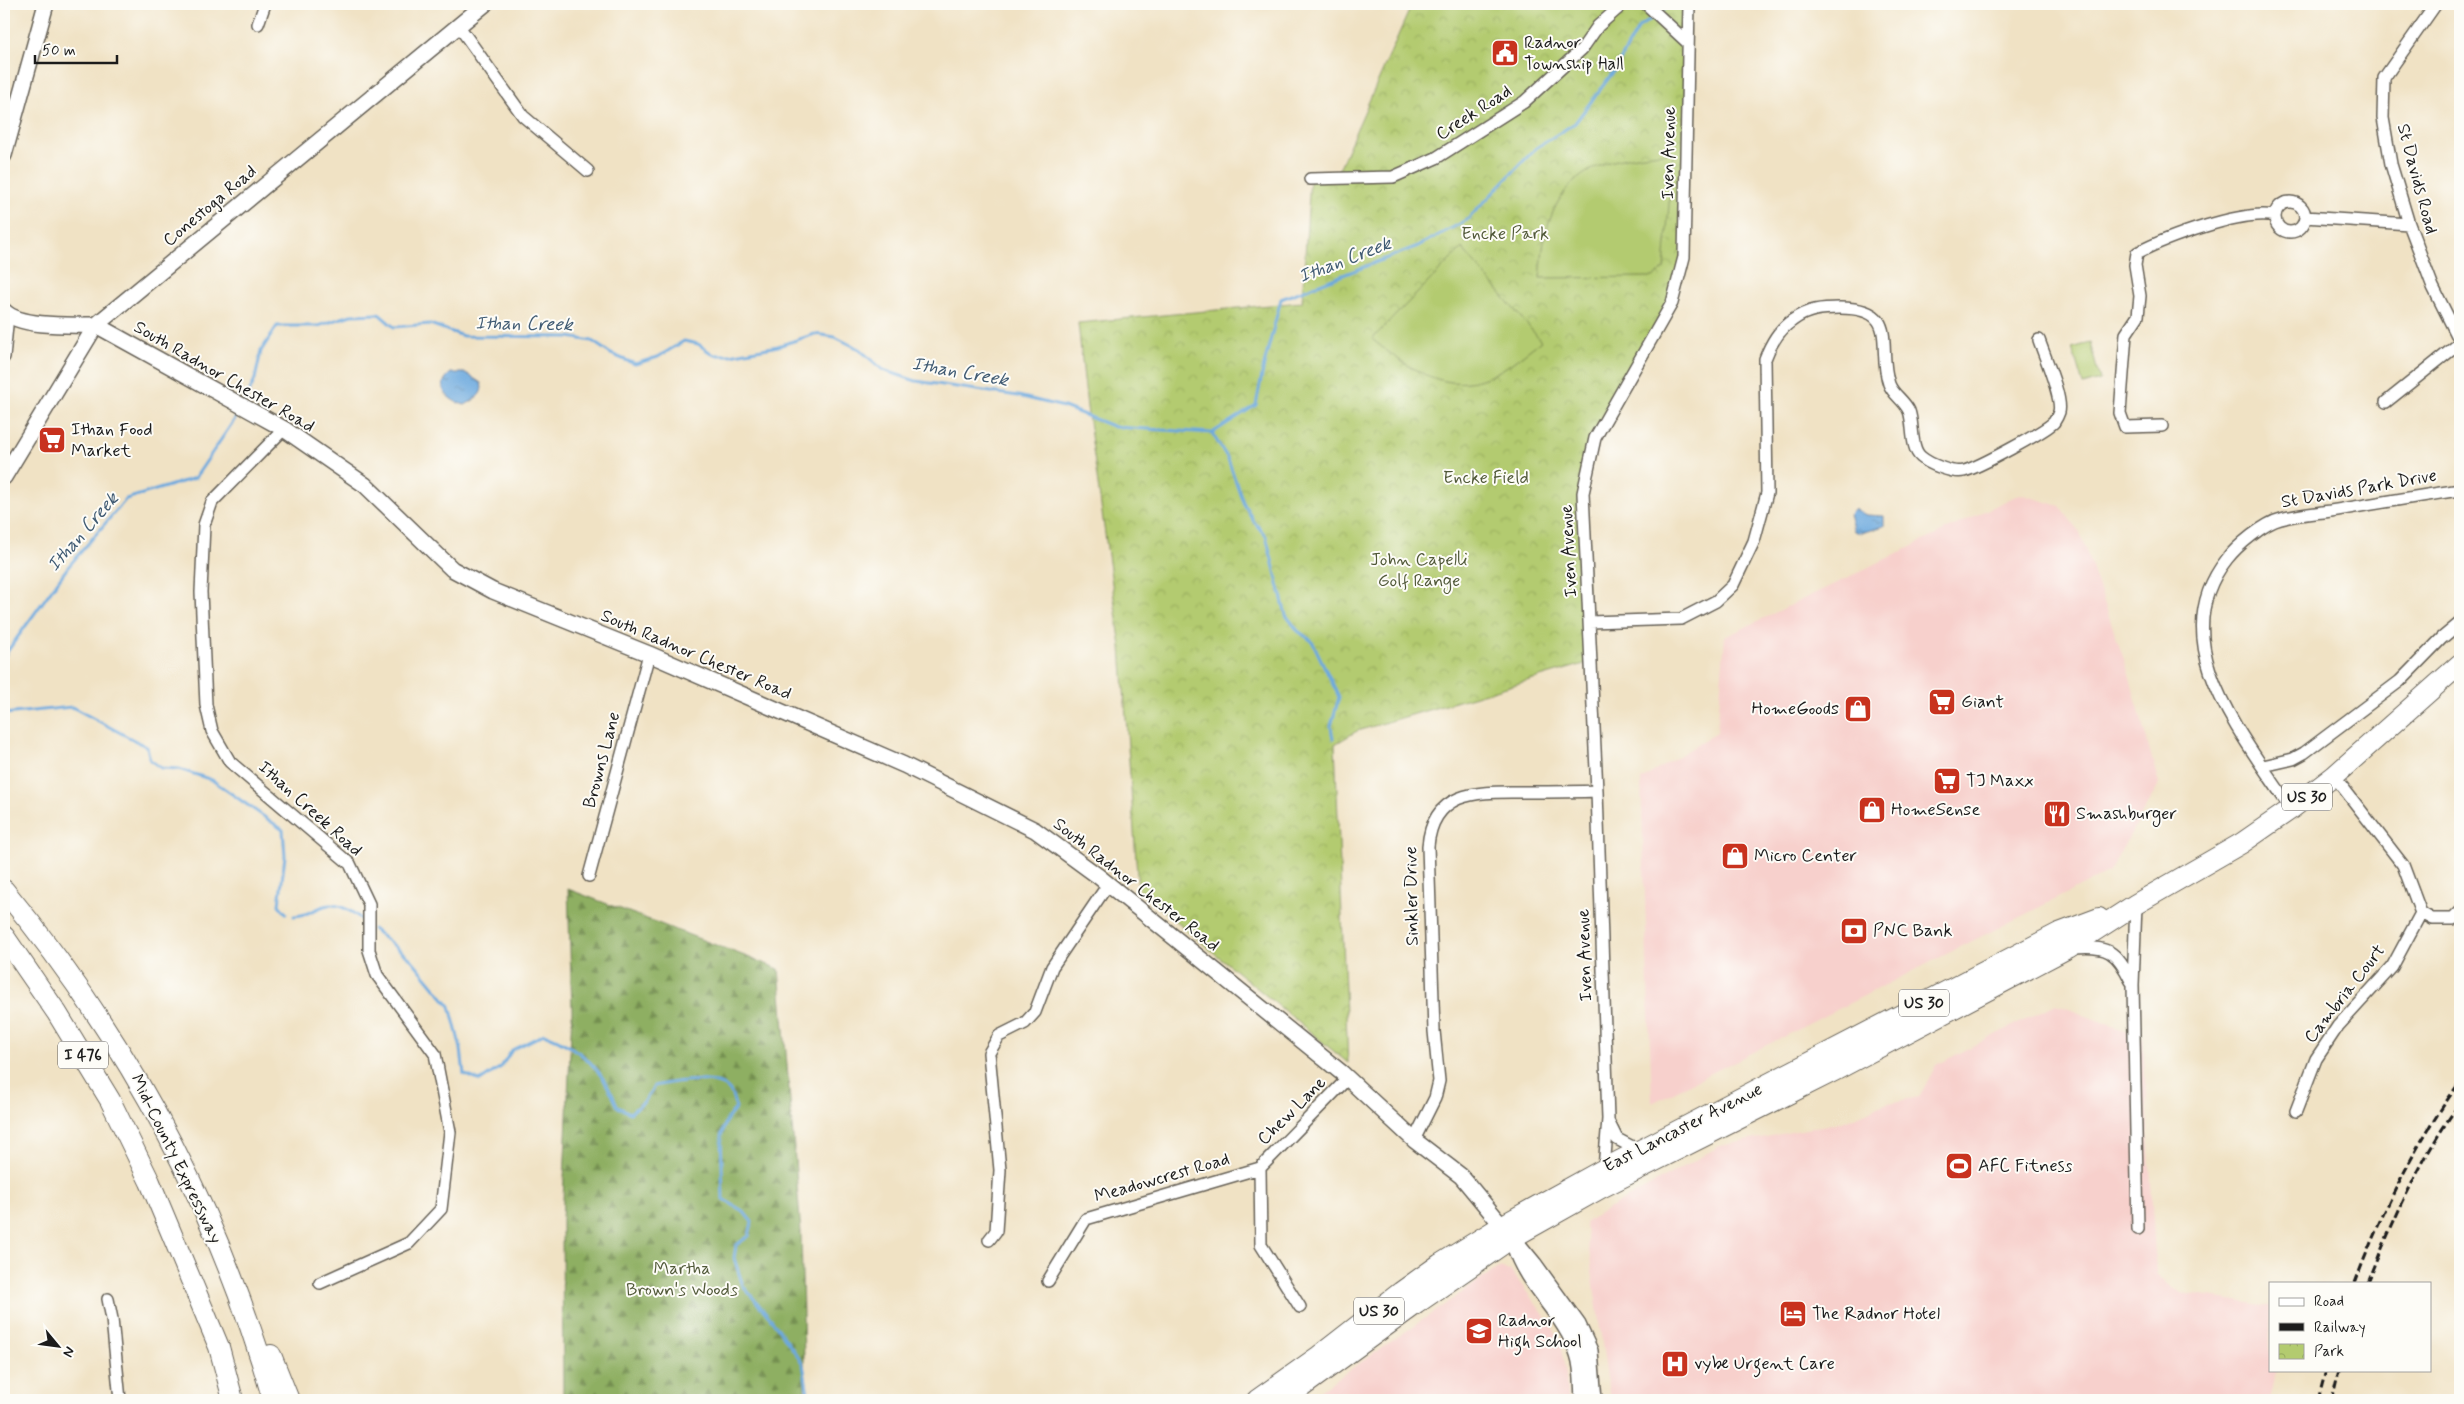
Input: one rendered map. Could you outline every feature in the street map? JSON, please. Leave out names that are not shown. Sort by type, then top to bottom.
[{"type":"highway","name":"East Lancaster Avenue","points":[[1257,1400],[1326,1351],[1440,1264],[1594,1191],[1836,1070],[2068,948],[2136,904],[2222,856],[2291,809],[2334,776],[2460,664]]},
{"type":"highway","name":"Mid-County Expressway","points":[[4,890],[64,966],[130,1065],[153,1104],[207,1214],[264,1368],[273,1400]]},
{"type":"highway","name":"East Lancaster Avenue","points":[[1284,1400],[1416,1304],[1507,1232],[1604,1169],[2059,933],[2136,904]]},
{"type":"highway","name":"Mid-County Expressway","points":[[4,936],[57,1013],[110,1100],[150,1182],[219,1347],[233,1400]]},
{"type":"highway","points":[[207,1214],[290,1400]]},
{"type":"highway","points":[[219,1347],[228,1400]]},
{"type":"main road","points":[[4,155],[46,4]]},
{"type":"main road","name":"Conestoga Road","points":[[4,477],[96,325],[485,4]]},
{"type":"main road","name":"South Radnor Chester Road","points":[[6,313],[25,320],[61,325],[96,325],[232,402],[284,429],[364,486],[452,569],[493,591],[649,654],[904,765],[1035,830],[1109,883],[1348,1078],[1414,1140],[1461,1176],[1534,1264],[1578,1325],[1590,1351],[1594,1400]]},
{"type":"main road","points":[[1507,1232],[1522,1267],[1568,1330],[1578,1354],[1583,1400]]},
{"type":"street","points":[[258,24],[265,4]]},
{"type":"street","name":"Creek Road","points":[[1310,180],[1393,177],[1436,158],[1524,102],[1582,49],[1598,26],[1623,4]]},
{"type":"street","name":"Iven Avenue","points":[[1604,1169],[1608,1119],[1597,791],[1583,493],[1595,438],[1672,303],[1684,256],[1689,4]]},
{"type":"street","name":"St Davids Road","points":[[2436,4],[2384,78],[2383,118],[2391,164],[2410,224],[2433,287],[2460,342]]},
{"type":"street","points":[[1648,6],[1688,43]]},
{"type":"street","points":[[458,25],[523,116],[588,171]]},
{"type":"street","points":[[2289,202],[2300,206],[2305,217],[2302,227],[2290,233],[2278,227],[2274,216],[2280,206],[2289,202]]},
{"type":"street","points":[[2162,426],[2125,427],[2120,413],[2126,334],[2138,316],[2140,296],[2135,265],[2137,253],[2192,230],[2260,214],[2274,216]]},
{"type":"street","points":[[2305,217],[2410,224]]},
{"type":"street","points":[[1590,622],[1681,619],[1716,601],[1733,585],[1754,541],[1767,494],[1765,359],[1776,336],[1799,315],[1819,308],[1854,308],[1869,314],[1877,320],[1884,336],[1889,385],[1909,411],[1916,450],[1925,460],[1959,471],[1980,463],[2053,423],[2060,404],[2039,340]]},
{"type":"street","points":[[4,357],[6,313]]},
{"type":"street","points":[[2386,402],[2460,342]]},
{"type":"street","name":"Ithan Creek Road","points":[[284,429],[212,502],[204,525],[201,592],[206,704],[212,731],[230,762],[350,864],[369,904],[369,950],[377,974],[436,1054],[450,1132],[440,1209],[409,1243],[320,1283]]},
{"type":"street","name":"St Davids Park Drive","points":[[2291,809],[2235,728],[2210,673],[2204,645],[2203,611],[2210,589],[2222,565],[2243,542],[2279,519],[2460,490]]},
{"type":"street","points":[[2263,766],[2293,759],[2304,753],[2400,681],[2442,638],[2460,623]]},
{"type":"street","name":"Browns Lane","points":[[588,876],[649,654]]},
{"type":"street","points":[[2334,776],[2403,865],[2421,913],[2432,919],[2453,919],[2460,912]]},
{"type":"street","name":"Sinkler Drive","points":[[1414,1140],[1435,1098],[1439,1081],[1434,1021],[1428,846],[1435,818],[1452,801],[1479,792],[1597,791]]},
{"type":"street","points":[[989,1240],[996,1231],[1000,1170],[989,1053],[999,1036],[1025,1023],[1035,1012],[1052,967],[1109,883]]},
{"type":"street","points":[[2136,904],[2132,985],[2138,1229]]},
{"type":"street","name":"Cambria Court","points":[[2296,1111],[2316,1060],[2338,1026],[2392,967],[2421,913]]},
{"type":"street","points":[[2068,948],[2091,946],[2112,952],[2124,966],[2132,985]]},
{"type":"street","name":"Chew Lane","points":[[1300,1307],[1261,1245],[1260,1168],[1348,1078]]},
{"type":"street","name":"Iven Avenue","points":[[1608,1119],[1617,1139],[1640,1151]]},
{"type":"street","name":"Meadowcrest Road","points":[[1048,1281],[1086,1219],[1260,1168]]},
{"type":"street","points":[[108,1299],[112,1319],[120,1400]]},
{"type":"shaded area","points":[[2020,494],[2060,506],[2080,533],[2128,671],[2159,784],[2109,872],[1652,1103],[1641,780],[1717,732],[1725,637]]},
{"type":"shaded area","points":[[2056,1004],[2143,1038],[2156,1274],[2181,1293],[2269,1306],[2269,1372],[2276,1372],[2269,1400],[1610,1400],[1585,1222],[1720,1146],[1842,1122],[1888,1103],[1919,1097],[1936,1065]]},
{"type":"shaded area","name":"Radnor High School","points":[[1498,1268],[1511,1271],[1550,1323],[1559,1339],[1566,1375],[1567,1400],[1306,1400]]},
{"type":"green space","name":"Encke Park","points":[[1412,4],[1689,4],[1684,257],[1672,303],[1595,437],[1583,493],[1591,662],[1357,731],[1335,744],[1348,1063],[1145,896],[1138,888],[1121,647],[1087,407],[1078,323],[1302,302],[1310,179],[1335,178]]},
{"type":"green space","points":[[1673,152],[1664,269],[1653,277],[1540,278],[1546,233],[1554,210],[1564,192],[1593,169],[1610,162],[1630,157]]},
{"type":"green space","points":[[1462,248],[1541,341],[1490,376],[1473,381],[1457,382],[1442,380],[1412,368],[1372,339]]},
{"type":"green space","points":[[2090,343],[2100,380],[2083,385],[2072,348]]},
{"type":"green space","name":"Martha Brown's Woods","points":[[568,889],[779,969],[801,1232],[805,1400],[563,1400],[562,1220],[572,1011]]},
{"type":"water","points":[[451,373],[466,373],[481,383],[480,393],[475,399],[465,405],[448,397],[443,388],[443,383]]},
{"type":"water","points":[[1855,509],[1866,515],[1884,516],[1884,526],[1861,533],[1854,531],[1849,515]]},
{"type":"waterway","name":"Ithan Creek","points":[[1660,12],[1672,4]]},
{"type":"waterway","name":"Ithan Creek","points":[[245,402],[255,379],[261,351],[277,326],[318,326],[351,315],[379,314],[394,327],[430,324],[463,336],[569,337],[592,341],[611,354],[635,364],[658,357],[684,341],[698,344],[714,355],[730,355],[778,346],[815,334],[835,337],[859,349],[883,370],[916,381],[1018,396],[1064,407],[1115,427],[1212,433],[1256,405],[1281,299],[1418,246],[1467,220],[1536,148],[1575,123],[1614,71],[1639,27],[1655,16]]},
{"type":"waterway","name":"Ithan Creek","points":[[4,656],[68,567],[126,499],[195,478],[241,410]]},
{"type":"waterway","points":[[1212,433],[1228,459],[1243,502],[1254,522],[1266,536],[1286,615],[1298,631],[1312,641],[1339,697],[1331,726],[1333,739]]},
{"type":"waterway","points":[[4,714],[72,707],[147,747],[150,760],[161,768],[179,769],[212,780],[283,830],[285,856],[279,905],[286,913]]},
{"type":"waterway","points":[[294,916],[306,914],[324,906],[335,905],[352,912],[366,923]]},
{"type":"waterway","points":[[373,929],[412,960],[450,1006],[461,1049],[464,1074],[480,1081],[501,1067],[512,1050],[544,1034],[570,1046],[590,1062],[605,1082],[618,1107],[630,1113],[645,1101],[654,1086],[662,1084],[695,1080],[706,1081],[717,1083],[731,1093],[736,1108],[727,1119],[721,1136],[723,1199],[743,1211],[752,1222],[749,1236],[736,1245],[734,1258],[743,1286],[772,1320],[803,1364],[809,1400]]},
{"type":"railway","points":[[2355,1282],[2376,1231],[2414,1153],[2460,1082]]},
{"type":"railway","points":[[2368,1282],[2387,1237],[2421,1166],[2460,1103]]},
{"type":"railway","points":[[2318,1400],[2325,1372]]},
{"type":"railway","points":[[2332,1400],[2339,1372]]},
{"type":"place","name":"Radnor Township Hall","points":[[1505,53]]},
{"type":"place","name":"Ithan Food Market","points":[[52,440]]},
{"type":"place","name":"Giant","points":[[1942,702]]},
{"type":"place","name":"HomeGoods","points":[[1858,709]]},
{"type":"place","name":"TJ Maxx","points":[[1947,781]]},
{"type":"place","name":"HomeSense","points":[[1872,810]]},
{"type":"place","name":"Smashburger","points":[[2057,814]]},
{"type":"place","name":"Micro Center","points":[[1735,856]]},
{"type":"place","name":"PNC Bank","points":[[1854,931]]},
{"type":"place","name":"AFC Fitness","points":[[1959,1166]]},
{"type":"place","name":"The Radnor Hotel","points":[[1793,1314]]},
{"type":"place","name":"Radnor High School","points":[[1479,1331]]},
{"type":"place","name":"vybe Urgent Care","points":[[1675,1364]]},
{"type":"park label","name":"Encke Field","points":[[1486,478]]},
{"type":"park label","name":"John Capelli Golf Range","points":[[1419,570]]}]
